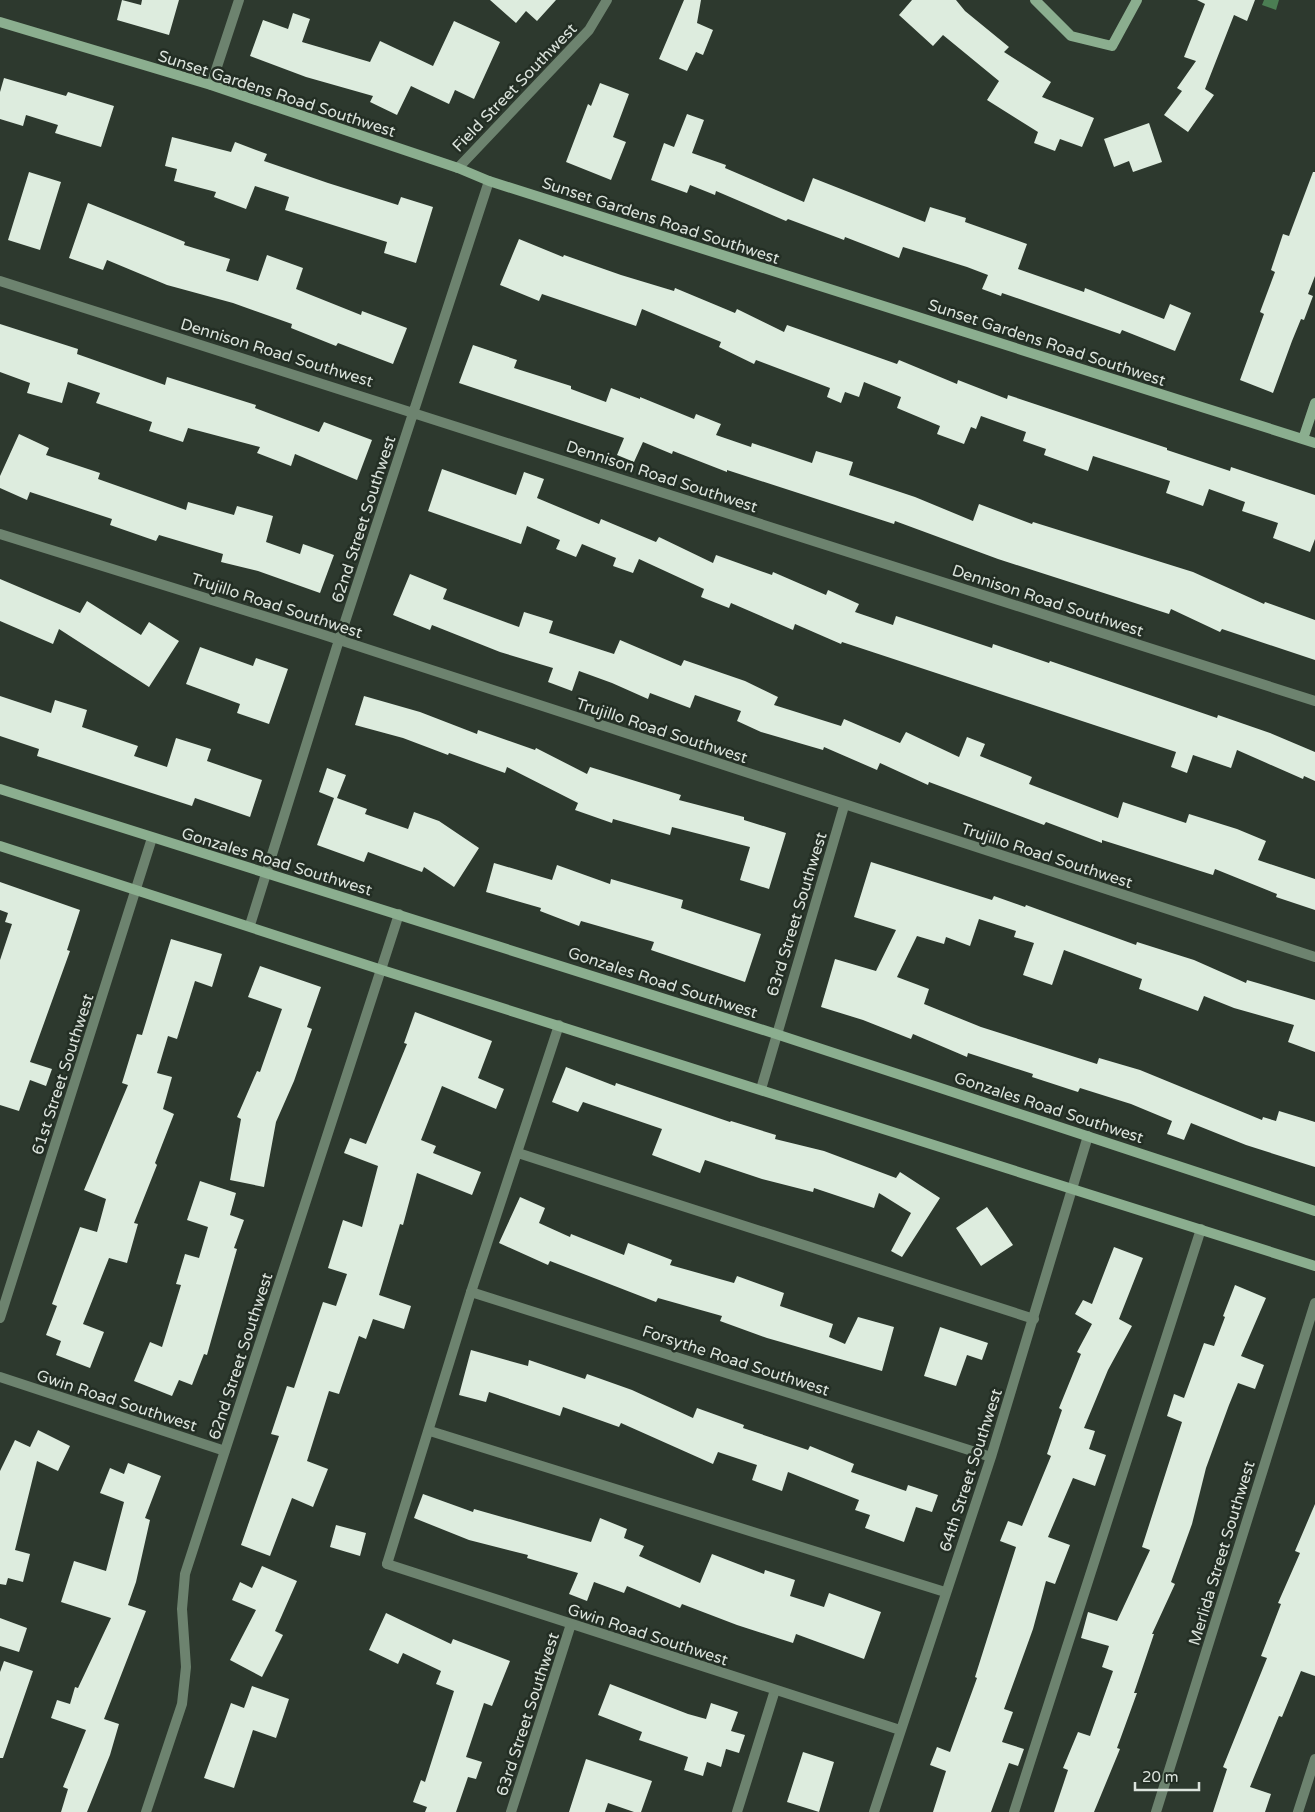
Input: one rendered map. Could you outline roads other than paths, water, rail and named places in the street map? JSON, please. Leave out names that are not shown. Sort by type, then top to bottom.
[{"type":"street","points":[[211,85],[239,0]]},
{"type":"street","name":"Field Street Southwest","points":[[458,168],[589,30],[607,0]]},
{"type":"street","points":[[1035,0],[1071,36],[1112,46],[1136,0]]},
{"type":"street","name":"Sunset Gardens Road Southwest","points":[[0,22],[211,85],[458,168],[488,181],[1315,443]]},
{"type":"street","name":"62nd Street Southwest","points":[[250,925],[339,640],[488,181]]},
{"type":"street","name":"Dennison Road Southwest","points":[[0,281],[1315,701]]},
{"type":"street","points":[[1303,439],[1315,403]]},
{"type":"street","name":"Trujillo Road Southwest","points":[[0,534],[339,640],[844,806],[1315,957]]},
{"type":"street","name":"Gonzales Road Southwest","points":[[0,789],[776,1034],[1315,1211]]},
{"type":"street","name":"63rd Street Southwest","points":[[761,1089],[844,806]]},
{"type":"street","name":"61st Street Southwest","points":[[0,1318],[152,838]]},
{"type":"street","points":[[0,846],[250,925],[382,970],[1315,1266]]},
{"type":"street","name":"62nd Street Southwest","points":[[146,1812],[182,1704],[186,1667],[182,1609],[185,1574],[399,914]]},
{"type":"street","points":[[559,1025],[472,1292],[430,1431],[945,1592]]},
{"type":"street","name":"64th Street Southwest","points":[[874,1812],[991,1457],[1088,1136]]},
{"type":"street","points":[[518,1153],[1034,1319]]},
{"type":"street","points":[[1014,1812],[1201,1229]]},
{"type":"street","name":"Forsythe Road Southwest","points":[[472,1292],[991,1457]]},
{"type":"street","name":"Merlida Street Southwest","points":[[1156,1812],[1315,1303]]},
{"type":"street","name":"Gwin Road Southwest","points":[[0,1377],[225,1451]]},
{"type":"street","name":"Gwin Road Southwest","points":[[430,1431],[387,1564],[900,1730]]},
{"type":"street","name":"63rd Street Southwest","points":[[511,1812],[570,1624]]},
{"type":"street","points":[[737,1812],[775,1690]]},
{"type":"street","points":[[1298,1812],[1315,1759]]}]
